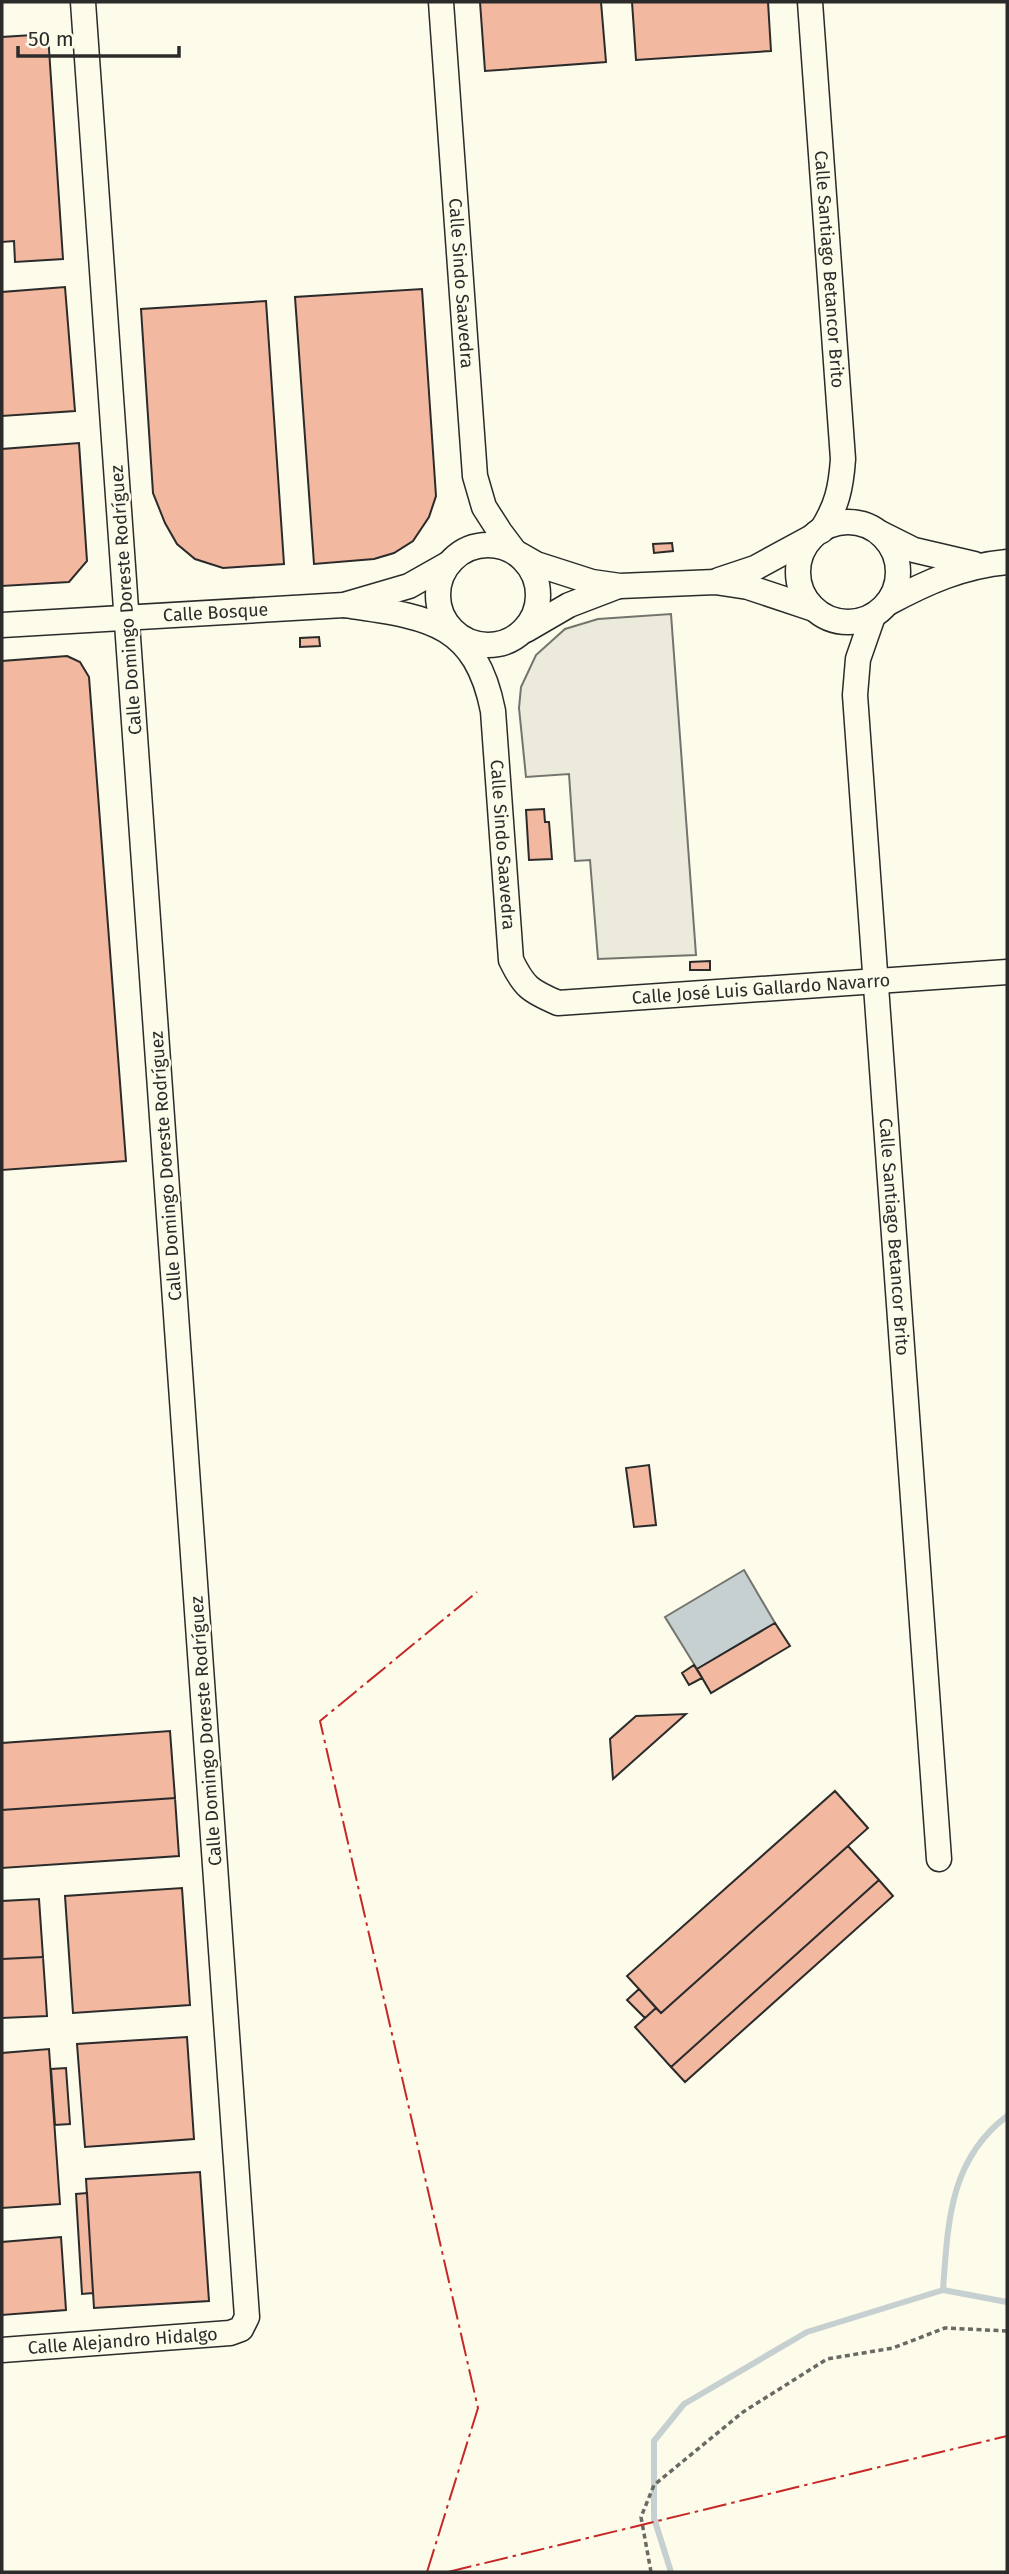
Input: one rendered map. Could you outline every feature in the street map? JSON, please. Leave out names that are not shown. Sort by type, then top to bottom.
[{"type":"street","name":"Calle Domingo Doreste Rodríguez","points":[[83,2],[247,2317],[241,2329]]},
{"type":"street","name":"Calle Sindo Saavedra","points":[[441,2],[475,476],[484,508],[515,552]]},
{"type":"street","name":"Calle Santiago Betancor Brito","points":[[810,2],[843,459],[840,493],[835,509],[817,534]]},
{"type":"street","points":[[715,582],[755,568],[835,524],[851,522],[866,526],[914,550],[978,565]]},
{"type":"street","points":[[880,533],[890,545],[899,574],[881,609]]},
{"type":"street","points":[[814,609],[804,596],[799,581],[799,565],[803,550],[817,534]]},
{"type":"street","points":[[620,586],[569,605],[512,640],[497,645],[481,646],[465,641],[452,631],[438,606],[439,584],[448,564],[457,555],[480,545],[492,545],[515,552],[559,572],[620,586],[715,582],[748,587],[814,609],[836,621],[849,622],[881,609],[941,576],[978,565],[1007,562]]},
{"type":"street","points":[[515,552],[526,562],[539,589],[538,604],[525,630]]},
{"type":"street","name":"Calle Bosque","points":[[2,625],[344,605],[409,586],[448,564]]},
{"type":"street","name":"Calle Bosque","points":[[344,605],[417,619],[452,631]]},
{"type":"street","name":"Calle Santiago Betancor Brito","points":[[881,609],[858,659],[855,695],[939,1859]]},
{"type":"street","name":"Calle Sindo Saavedra","points":[[452,631],[487,680],[493,710],[511,960],[522,982]]},
{"type":"street","name":"Calle José Luis Gallardo Navarro","points":[[522,982],[534,993],[558,1003],[1007,972]]},
{"type":"street","name":"Calle Alejandro Hidalgo","points":[[2,2350],[230,2333],[241,2329]]},
{"type":"path","points":[[651,2572],[641,2517],[654,2485],[743,2412],[827,2359],[893,2348],[945,2328],[1007,2331]]},
{"type":"shaded area","points":[[671,614],[696,955],[598,959],[590,860],[575,861],[569,774],[526,777],[519,708],[521,687],[536,655],[565,629],[598,619]]},
{"type":"shaded area","points":[[744,1570],[775,1623],[697,1669],[665,1617]]},
{"type":"building","points":[[480,2],[601,2],[606,62],[485,71]]},
{"type":"building","points":[[632,2],[768,2],[771,51],[636,60]]},
{"type":"building","points":[[48,34],[63,259],[15,262],[14,241],[2,242],[2,37]]},
{"type":"building","points":[[65,287],[75,411],[2,416],[2,292]]},
{"type":"building","points":[[422,289],[436,496],[429,517],[413,541],[394,553],[374,559],[314,564],[295,297]]},
{"type":"building","points":[[266,301],[284,564],[223,568],[195,559],[177,544],[153,493],[141,309]]},
{"type":"building","points":[[79,443],[87,561],[69,582],[2,586],[2,449]]},
{"type":"building","points":[[672,543],[673,551],[654,553],[653,544]]},
{"type":"building","points":[[319,637],[320,646],[300,647],[300,638]]},
{"type":"building","points":[[67,656],[80,662],[89,677],[126,1161],[2,1170],[2,661]]},
{"type":"building","points":[[544,809],[545,822],[549,822],[552,859],[529,860],[526,810]]},
{"type":"building","points":[[710,961],[710,970],[690,970],[690,962]]},
{"type":"building","points":[[649,1465],[656,1525],[634,1527],[626,1468]]},
{"type":"building","points":[[775,1623],[790,1646],[711,1693],[697,1669]]},
{"type":"building","points":[[694,1665],[702,1678],[689,1685],[682,1673]]},
{"type":"building","points":[[686,1714],[613,1779],[610,1739],[636,1716]]},
{"type":"building","points":[[170,1731],[175,1798],[2,1810],[2,1743]]},
{"type":"building","points":[[835,1791],[868,1828],[661,2013],[627,1976]]},
{"type":"building","points":[[175,1798],[179,1856],[2,1868],[2,1810]]},
{"type":"building","points":[[848,1846],[879,1880],[671,2067],[635,2027],[656,2008],[661,2013]]},
{"type":"building","points":[[879,1880],[893,1896],[685,2082],[671,2067]]},
{"type":"building","points":[[182,1888],[190,2005],[73,2013],[65,1896]]},
{"type":"building","points":[[39,1899],[43,1957],[2,1959],[2,1901]]},
{"type":"building","points":[[43,1957],[47,2016],[2,2018],[2,1959]]},
{"type":"building","points":[[639,1989],[656,2008],[645,2018],[627,2000]]},
{"type":"building","points":[[187,2037],[194,2139],[85,2147],[77,2044]]},
{"type":"building","points":[[49,2049],[60,2204],[2,2208],[2,2053]]},
{"type":"building","points":[[66,2068],[70,2124],[55,2125],[51,2069]]},
{"type":"building","points":[[200,2172],[209,2301],[94,2308],[86,2179]]},
{"type":"building","points":[[87,2193],[93,2293],[82,2294],[76,2194]]},
{"type":"building","points":[[61,2237],[66,2310],[2,2315],[2,2242]]},
{"type":"waterway","points":[[943,2290],[947,2241],[955,2194],[973,2152],[988,2133],[1007,2116]]},
{"type":"waterway","points":[[671,2572],[654,2518],[654,2441],[684,2404],[807,2332],[943,2290],[1007,2302]]},
{"type":"power","points":[[427,2572],[478,2408],[320,1721],[477,1592]]},
{"type":"power","points":[[448,2572],[1007,2436]]}]
